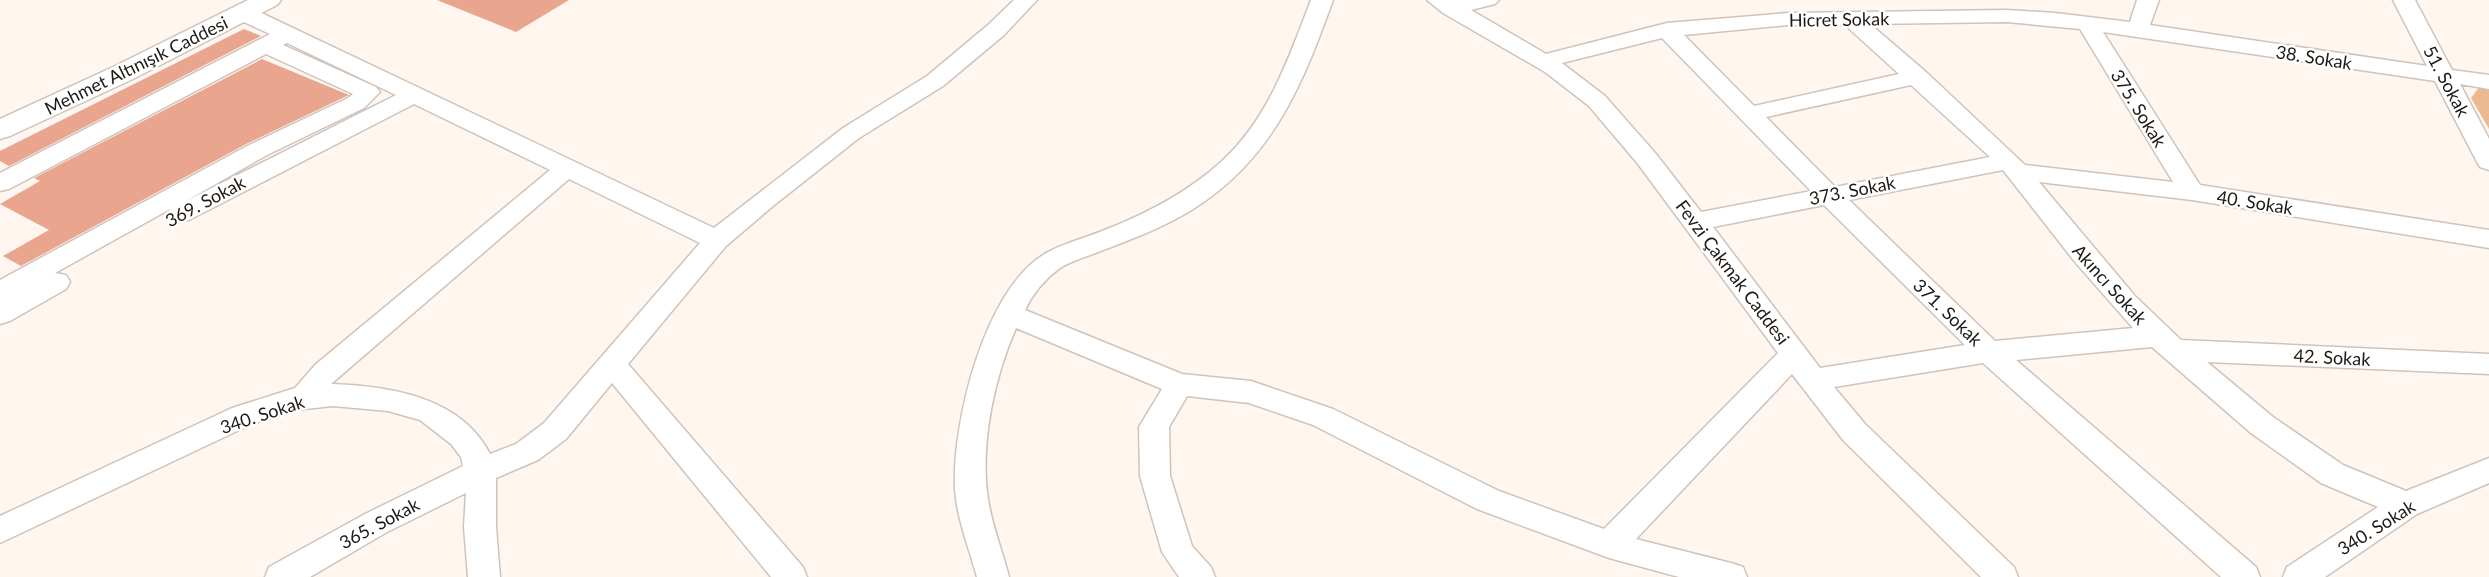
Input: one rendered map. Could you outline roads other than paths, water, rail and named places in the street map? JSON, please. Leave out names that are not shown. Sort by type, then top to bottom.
[{"type":"main road","name":"Mehmet Altınışık Caddesi","points":[[1,130],[123,73],[247,6],[268,0]]},
{"type":"street","name":"365. Sokak","points":[[281,577],[376,523],[479,472],[527,452],[555,431],[717,240],[764,200],[851,133],[935,81],[996,30],[1026,0]]},
{"type":"street","points":[[993,577],[971,490],[973,435],[987,368],[1009,314],[1030,279],[1051,261],[1169,212],[1206,188],[1229,168],[1261,132],[1306,47],[1322,0]]},
{"type":"street","points":[[1444,4],[1488,0]]},
{"type":"street","points":[[2138,30],[2148,0]]},
{"type":"street","name":"51. Sokak","points":[[2404,0],[2489,162]]},
{"type":"street","name":"Fevzi Çakmak Caddesi","points":[[1444,4],[1543,61],[1575,82],[1597,101],[1647,159],[1812,380],[1854,432],[2002,577]]},
{"type":"street","points":[[247,6],[287,34],[717,240]]},
{"type":"street","name":"Hicret Sokak","points":[[1543,61],[1667,30],[1788,19],[2007,16],[2138,30]]},
{"type":"street","name":"Akıncı Sokak","points":[[1850,18],[2014,166],[2084,256],[2125,303],[2166,343],[2262,425],[2332,474],[2406,505]]},
{"type":"street","name":"375. Sokak","points":[[2087,23],[2192,192]]},
{"type":"street","name":"371. Sokak","points":[[1667,30],[1828,195],[1989,352],[2244,577]]},
{"type":"street","name":"38. Sokak","points":[[2138,30],[2489,82]]},
{"type":"street","points":[[0,183],[287,34]]},
{"type":"street","points":[[0,292],[258,150],[356,103],[368,92],[265,45]]},
{"type":"street","points":[[1748,114],[1918,77]]},
{"type":"street","name":"369. Sokak","points":[[0,314],[163,223],[258,173],[354,128],[414,95]]},
{"type":"street","name":"40. Sokak","points":[[2014,166],[2489,239]]},
{"type":"street","name":"373. Sokak","points":[[1695,222],[1828,195],[2014,166]]},
{"type":"street","points":[[303,398],[325,372],[567,168]]},
{"type":"street","points":[[1009,314],[1179,384],[1251,392],[1323,417],[1488,500],[1609,545],[1731,577]]},
{"type":"street","name":"42. Sokak","points":[[1812,380],[1989,352],[2166,343],[2489,364]]},
{"type":"street","points":[[1609,545],[1794,354]]},
{"type":"street","points":[[612,363],[791,577]]},
{"type":"street","points":[[1179,384],[1154,427],[1155,476],[1178,552],[1199,577]]},
{"type":"street","name":"340. Sokak","points":[[0,530],[242,416],[303,398],[333,395],[388,399],[430,412],[462,436],[476,454],[482,483],[480,527],[484,577]]},
{"type":"street","name":"340. Sokak","points":[[2299,577],[2406,505],[2489,470]]}]
